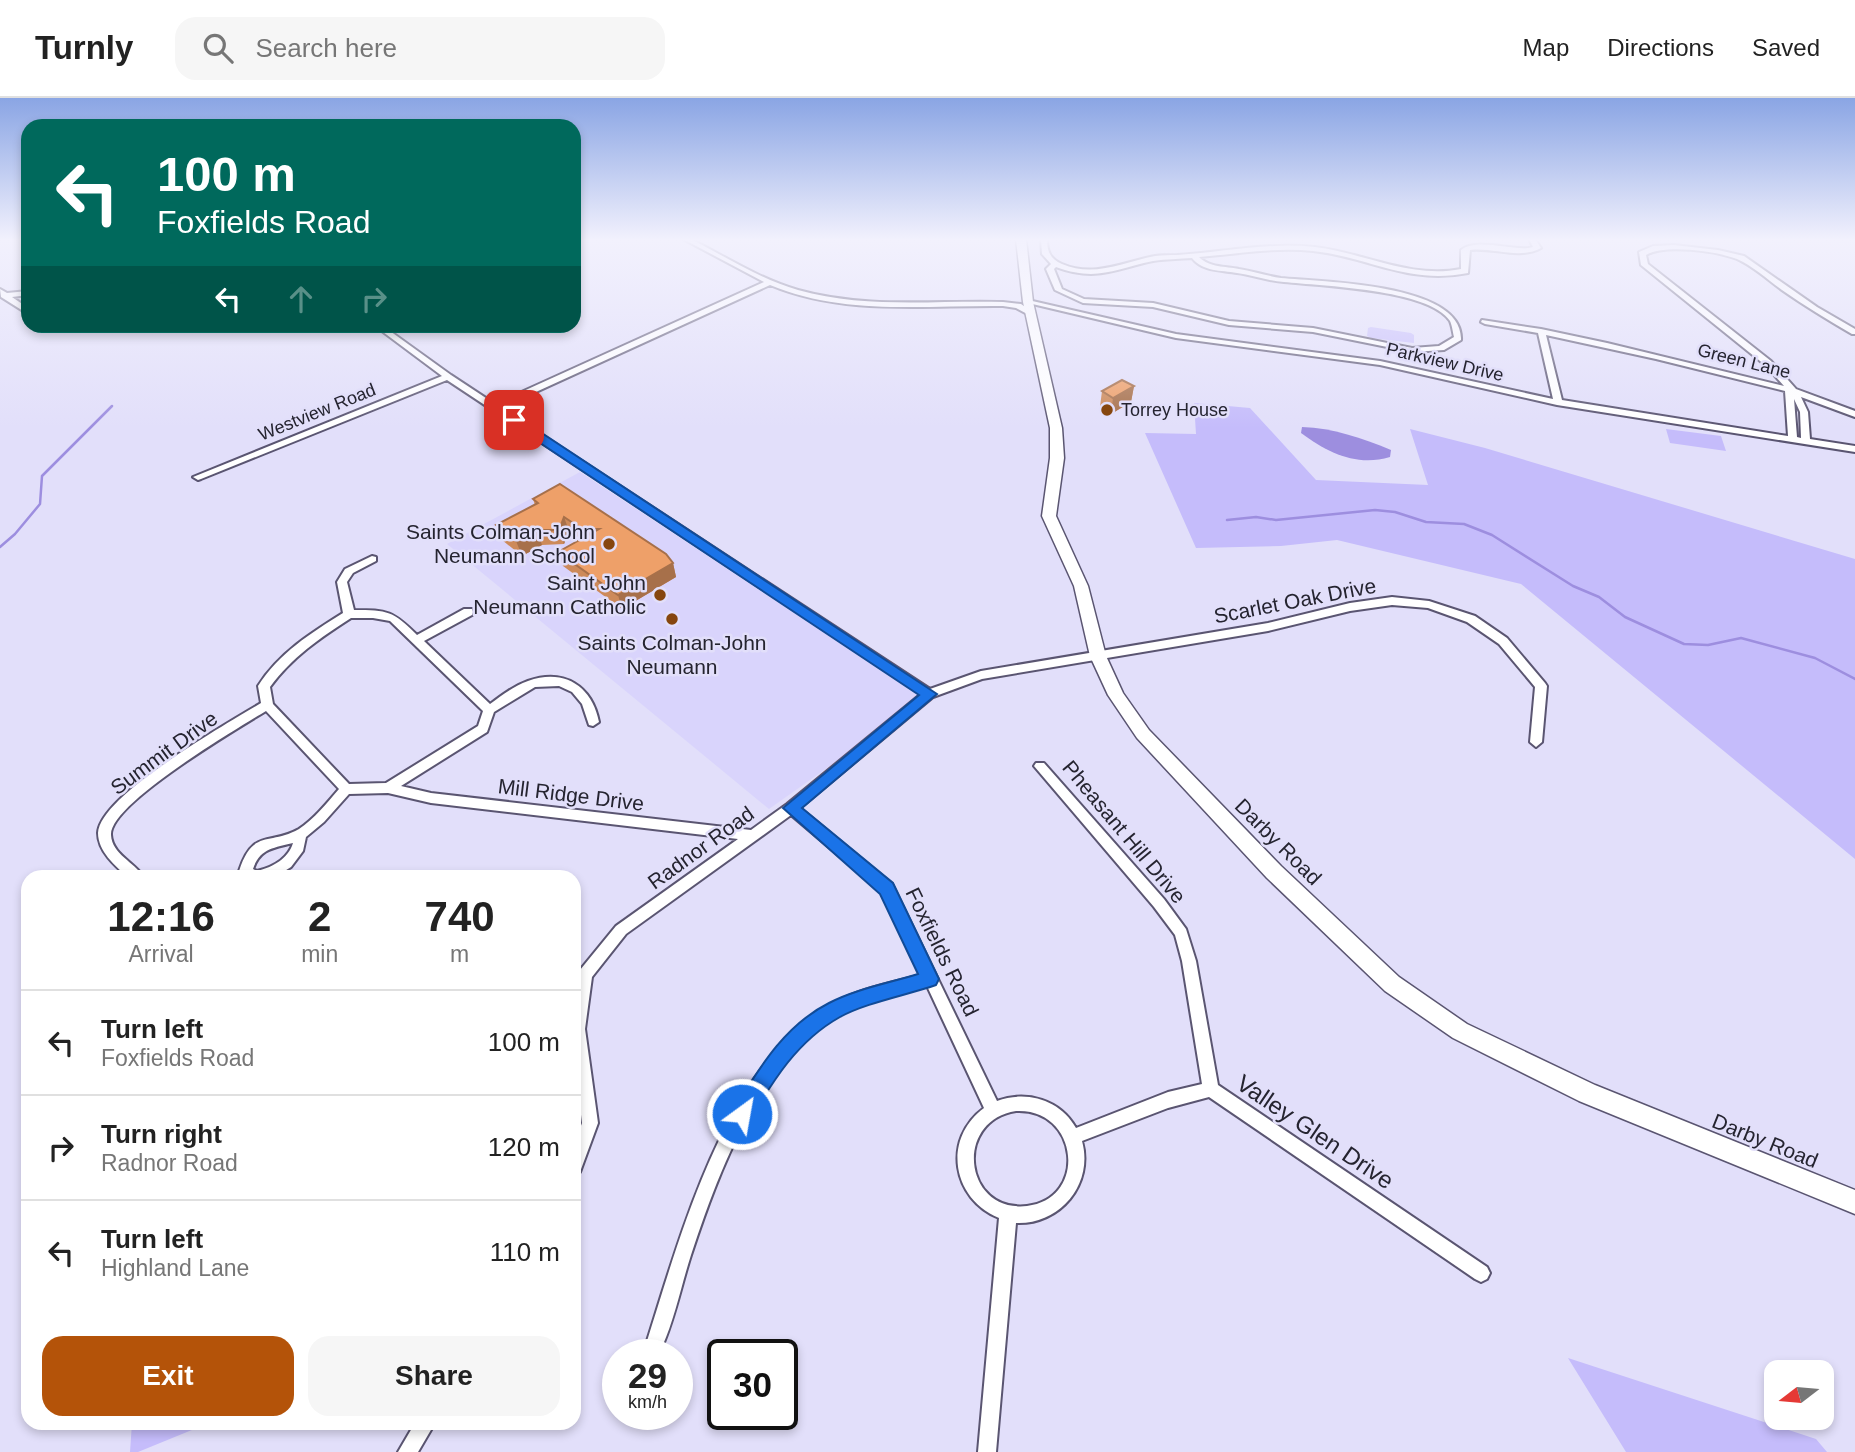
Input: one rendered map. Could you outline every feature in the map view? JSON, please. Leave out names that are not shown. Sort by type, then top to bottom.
[{"type":"main road","name":"Darby Road","points":[[1029,302],[1056,428],[1057,458],[1049,516],[1080,586],[1098,656],[1116,695],[1159,753],[1274,872],[1392,984],[1460,1031],[1587,1093],[1855,1202]]},
{"type":"street","points":[[495,407],[725,302]]},
{"type":"street","points":[[850,302],[1018,306],[1028,302]]},
{"type":"street","points":[[975,303],[985,302]]},
{"type":"street","name":"Parkview Drive","points":[[1032,302],[1064,304],[1134,325],[1221,341],[1380,363],[1558,399],[1792,434],[1855,447]]},
{"type":"street","points":[[1104,302],[1153,305],[1230,323],[1313,330],[1405,350],[1451,345],[1458,338],[1456,324],[1450,317],[1422,302]]},
{"type":"street","points":[[1692,302],[1768,363],[1789,388],[1804,412],[1806,437]]},
{"type":"street","points":[[1805,302],[1855,332]]},
{"type":"street","name":"Green Lane","points":[[1485,322],[1541,331],[1789,388],[1855,414]]},
{"type":"street","points":[[1541,331],[1558,399]]},
{"type":"street","points":[[388,333],[448,377],[929,694]]},
{"type":"street","name":"Westview Road","points":[[198,477],[448,377]]},
{"type":"street","points":[[1789,388],[1792,434]]},
{"type":"street","points":[[349,614],[342,582],[349,571],[372,559]]},
{"type":"street","name":"Scarlet Oak Drive","points":[[1098,656],[1268,627],[1350,607],[1392,601],[1429,605],[1471,619],[1503,641],[1528,667],[1541,686],[1536,742]]},
{"type":"street","points":[[417,640],[468,612]]},
{"type":"street","points":[[346,789],[267,705],[264,686],[292,651],[349,614],[373,614],[393,618],[489,709]]},
{"type":"street","name":"Radnor Road","points":[[581,1006],[585,975],[621,930],[791,808],[929,694],[981,675],[1098,656]]},
{"type":"street","points":[[300,835],[320,818],[346,789],[388,788],[483,729],[489,709],[536,682],[554,681],[576,687],[592,707],[593,722]]},
{"type":"street","name":"Summit Drive","points":[[129,870],[113,854],[105,840],[104,830],[110,817],[125,801],[154,780],[267,705]]},
{"type":"street","name":"Pheasant Hill Drive","points":[[1040,766],[1159,903],[1181,933],[1189,961],[1211,1089]]},
{"type":"street","name":"Mill Ridge Drive","points":[[388,788],[431,798],[751,835]]},
{"type":"street","name":"Foxfields Road","points":[[791,808],[887,888],[992,1109]]},
{"type":"street","points":[[657,1339],[695,1215],[742,1114],[774,1062],[803,1032],[835,1009],[930,979]]},
{"type":"street","name":"Radnor Road","points":[[581,1052],[590,1123],[581,1147]]},
{"type":"street","name":"Valley Glen Drive","points":[[1070,1138],[1168,1100],[1211,1089],[1481,1273]]},
{"type":"street","points":[[1025,1103],[1037,1106],[1051,1114],[1070,1138],[1075,1154],[1072,1184],[1062,1199],[1041,1213],[1022,1216],[1008,1214],[990,1205],[978,1192],[965,1164],[965,1148],[979,1119],[992,1109],[1006,1104],[1025,1103]]},
{"type":"street","points":[[987,1452],[1008,1214]]},
{"type":"street","points":[[407,1452],[421,1430]]},
{"type":"shaded area","points":[[1368,328],[1411,333],[1414,335],[1414,343],[1371,338],[1367,336]]},
{"type":"shaded area","points":[[1194,403],[1250,408],[1316,480],[1428,485],[1410,429],[1485,448],[1855,559],[1855,859],[1521,584],[1337,540],[1281,546],[1196,548],[1145,433],[1196,434]]},
{"type":"shaded area","points":[[1302,427],[1325,429],[1358,438],[1391,450],[1390,457],[1366,460],[1343,456],[1322,447],[1301,433]]},
{"type":"shaded area","points":[[1666,429],[1721,436],[1726,451],[1670,443]]},
{"type":"shaded area","name":"Saints Colman-John Neumann","points":[[580,472],[919,695],[916,705],[769,809],[447,544]]},
{"type":"shaded area","points":[[1568,1358],[1764,1422],[1764,1430],[1788,1430],[1816,1439],[1827,1452],[1626,1452]]},
{"type":"shaded area","points":[[132,1430],[192,1430],[138,1452],[130,1452]]},
{"type":"building","points":[[1122,380],[1134,386],[1113,398],[1102,391]]},
{"type":"building","points":[[560,484],[666,554],[673,563],[618,595],[558,552],[599,529],[582,529],[564,517],[559,530],[537,530],[516,541],[496,525],[538,503],[533,499]]},
{"type":"waterway","points":[[0,547],[15,534],[40,504],[42,476],[112,406]]},
{"type":"waterway","points":[[1227,520],[1256,517],[1276,520],[1375,510],[1395,512],[1426,522],[1464,524],[1492,535],[1573,586],[1599,597],[1625,617],[1684,644],[1708,645],[1741,638],[1815,658],[1855,679]]},
{"type":"place","name":"Torrey House","points":[[1107,410]]},
{"type":"place","name":"Saints Colman-John Neumann School","points":[[609,544]]},
{"type":"place","name":"Saint John Neumann Catholic","points":[[660,595]]},
{"type":"place","name":"Saints Colman-John Neumann","points":[[672,619]]},
{"type":"route","points":[[514,420],[929,694],[791,808],[887,888],[930,979],[835,1009],[803,1032],[774,1062],[742,1114]]}]
